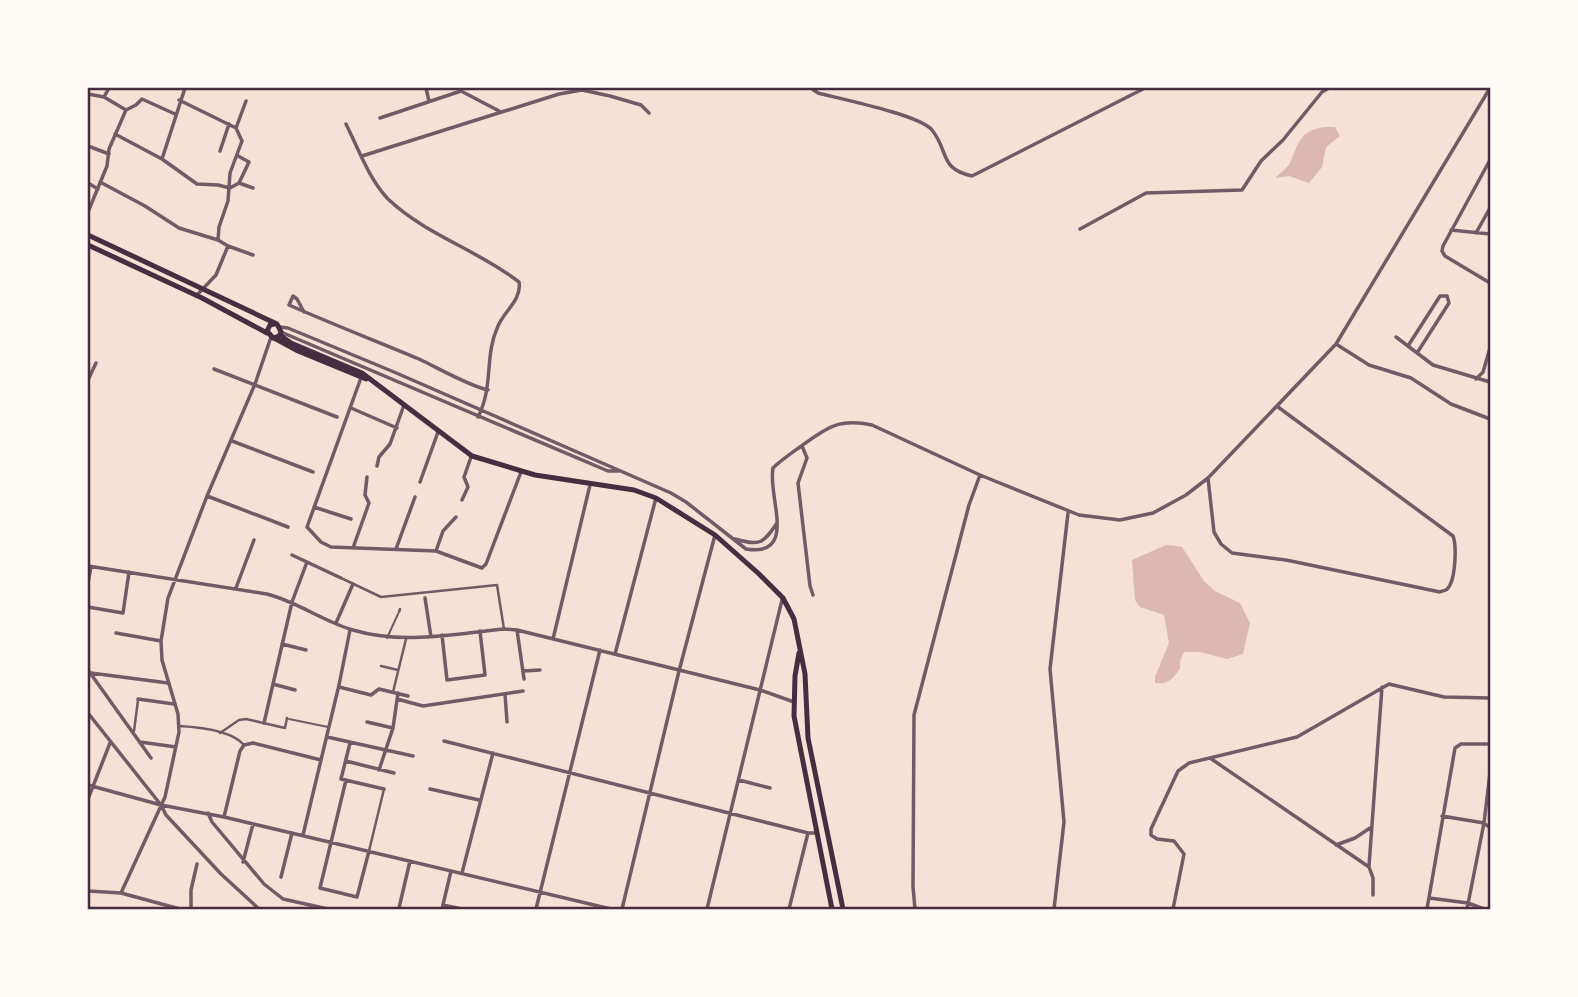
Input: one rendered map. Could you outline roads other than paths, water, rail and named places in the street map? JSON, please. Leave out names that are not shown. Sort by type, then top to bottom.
[{"type":"main road","points":[[88,236],[201,290],[276,332],[298,351],[369,379],[472,456],[520,472],[634,490],[656,498],[715,535],[758,573],[783,598],[794,619],[805,674],[808,738],[843,909]]},
{"type":"main road","points":[[88,245],[276,332]]},
{"type":"main road","points":[[800,646],[794,702],[797,737],[832,909]]},
{"type":"street","points":[[104,97],[109,88]]},
{"type":"street","points":[[162,159],[185,88]]},
{"type":"street","points":[[426,88],[429,101]]},
{"type":"street","points":[[811,88],[818,93],[915,119],[932,129],[949,166],[972,176],[1144,88]]},
{"type":"street","points":[[1080,229],[1146,193],[1242,190],[1261,161],[1283,140],[1322,92],[1329,88]]},
{"type":"street","points":[[121,892],[161,805],[176,747],[179,726],[176,704],[162,660],[161,641],[168,598],[207,496],[276,332],[288,328],[622,471],[686,502],[746,549],[758,551],[771,545],[777,537],[778,522],[771,487],[773,468],[834,425],[854,421],[897,435],[1068,513],[1120,520],[1153,513],[1186,495],[1208,478],[1336,344],[1490,88]]},
{"type":"street","points":[[380,118],[461,90],[501,111]]},
{"type":"street","points":[[362,156],[501,111],[582,90],[641,105],[649,113]]},
{"type":"street","points":[[88,94],[104,97],[126,110]]},
{"type":"street","points":[[88,212],[126,110],[142,99],[175,114]]},
{"type":"street","points":[[179,100],[236,128],[242,141],[230,173],[228,201],[219,227],[219,240]]},
{"type":"street","points":[[236,128],[246,101]]},
{"type":"street","points":[[219,150],[229,124]]},
{"type":"street","points":[[346,124],[373,178],[388,198],[436,234],[494,265],[519,282],[519,293],[499,324],[489,351],[491,372],[488,390],[478,417]]},
{"type":"street","points":[[115,134],[162,159],[197,184],[218,184],[230,188],[239,183],[249,162],[237,156]]},
{"type":"street","points":[[88,146],[110,154]]},
{"type":"street","points":[[1490,160],[1442,251],[1445,256],[1490,283]]},
{"type":"street","points":[[100,182],[145,206],[178,228],[219,240],[253,255]]},
{"type":"street","points":[[88,183],[98,188]]},
{"type":"street","points":[[239,183],[253,188]]},
{"type":"street","points":[[1476,233],[1490,208]]},
{"type":"street","points":[[1451,230],[1490,234]]},
{"type":"street","points":[[196,296],[216,275],[228,246]]},
{"type":"street","points":[[304,312],[293,296],[289,305],[304,312],[488,390]]},
{"type":"street","points":[[1408,346],[1440,296],[1447,296],[1449,303],[1417,353]]},
{"type":"street","points":[[276,332],[608,471],[622,471]]},
{"type":"street","points":[[1396,337],[1433,365],[1490,382]]},
{"type":"street","points":[[1336,344],[1369,365],[1411,378],[1451,404],[1490,419]]},
{"type":"street","points":[[1476,379],[1483,372],[1490,348]]},
{"type":"street","points":[[359,366],[363,359]]},
{"type":"street","points":[[88,364],[95,365],[88,380]]},
{"type":"street","points":[[214,369],[337,418]]},
{"type":"street","points":[[383,377],[387,369]]},
{"type":"street","points":[[1483,372],[1490,382]]},
{"type":"street","points":[[362,376],[307,527],[321,542],[339,549],[436,551],[478,568],[486,564],[520,472]]},
{"type":"street","points":[[442,402],[446,394]]},
{"type":"street","points":[[377,466],[379,457],[390,444],[404,405]]},
{"type":"street","points":[[1208,478],[1213,532],[1231,553],[1286,560],[1440,592],[1447,590],[1451,584],[1456,545],[1454,536],[1278,406]]},
{"type":"street","points":[[351,408],[397,428]]},
{"type":"street","points":[[513,432],[515,425]]},
{"type":"street","points":[[420,482],[438,432]]},
{"type":"street","points":[[232,441],[313,472]]},
{"type":"street","points":[[802,446],[807,458],[798,483],[813,595]]},
{"type":"street","points":[[462,500],[468,487],[464,477],[472,456]]},
{"type":"street","points":[[915,909],[914,715],[969,505],[980,475]]},
{"type":"street","points":[[354,548],[369,503],[365,495],[367,477]]},
{"type":"street","points":[[553,639],[590,485]]},
{"type":"street","points":[[207,496],[288,527]]},
{"type":"street","points":[[396,549],[415,497]]},
{"type":"street","points":[[615,654],[656,498]]},
{"type":"street","points":[[314,507],[351,519]]},
{"type":"street","points":[[1054,909],[1065,822],[1050,669],[1068,513]]},
{"type":"street","points":[[436,551],[443,531],[456,517]]},
{"type":"street","points":[[733,538],[761,542],[770,535],[778,522]]},
{"type":"street","points":[[622,909],[679,671],[715,535]]},
{"type":"street","points":[[236,588],[254,540]]},
{"type":"street","points":[[292,555],[380,597],[497,585],[504,628]]},
{"type":"street","points":[[264,723],[292,602],[307,562]]},
{"type":"street","points":[[88,583],[89,566],[236,588],[292,602],[350,630],[387,638],[431,637],[504,628],[517,630],[760,690],[794,702]]},
{"type":"street","points":[[88,607],[123,613],[129,572]]},
{"type":"street","points":[[336,623],[353,584]]},
{"type":"street","points":[[425,598],[431,637]]},
{"type":"street","points":[[707,909],[783,598]]},
{"type":"street","points":[[303,835],[350,630]]},
{"type":"street","points":[[517,630],[524,680]]},
{"type":"street","points":[[442,635],[447,680],[467,678],[485,675],[480,631]]},
{"type":"street","points":[[116,634],[161,641]]},
{"type":"street","points":[[380,770],[393,728],[398,670],[406,639]]},
{"type":"street","points":[[282,644],[306,650]]},
{"type":"street","points":[[536,909],[600,650]]},
{"type":"street","points":[[381,666],[398,670]]},
{"type":"street","points":[[523,671],[540,670]]},
{"type":"street","points":[[89,671],[168,683]]},
{"type":"street","points":[[89,671],[151,758]]},
{"type":"street","points":[[273,684],[295,690]]},
{"type":"street","points":[[1173,909],[1184,854],[1174,841],[1157,839],[1151,835],[1150,829],[1178,771],[1189,763],[1297,737],[1389,684],[1444,697],[1490,698]]},
{"type":"street","points":[[339,687],[371,695],[379,689],[408,696]]},
{"type":"street","points":[[1373,895],[1373,878],[1369,867],[1370,828],[1382,687]]},
{"type":"street","points":[[397,699],[423,706],[523,691]]},
{"type":"street","points":[[505,694],[507,722]]},
{"type":"street","points":[[134,735],[138,699],[176,704]]},
{"type":"street","points":[[88,713],[161,805],[166,815],[257,908]]},
{"type":"street","points":[[220,733],[239,720],[246,719],[285,728],[287,718]]},
{"type":"street","points":[[367,722],[393,728]]},
{"type":"street","points":[[179,726],[239,738],[244,745]]},
{"type":"street","points":[[327,737],[414,756]]},
{"type":"street","points":[[444,741],[808,833],[817,833]]},
{"type":"street","points":[[138,742],[176,747]]},
{"type":"street","points":[[88,799],[90,786],[110,743]]},
{"type":"street","points":[[224,817],[240,751],[244,745],[253,743],[321,760]]},
{"type":"street","points":[[346,780],[320,888],[357,897],[384,789],[346,780],[341,779],[350,743]]},
{"type":"street","points":[[1427,909],[1457,745],[1490,744]]},
{"type":"street","points":[[462,873],[493,752]]},
{"type":"street","points":[[1210,758],[1369,867]]},
{"type":"street","points":[[346,761],[394,773]]},
{"type":"street","points":[[1467,909],[1490,773]]},
{"type":"street","points":[[739,780],[770,788]]},
{"type":"street","points":[[90,786],[161,805],[208,813],[611,909]]},
{"type":"street","points":[[430,789],[480,800]]},
{"type":"street","points":[[208,813],[243,862],[264,884],[283,899],[328,909]]},
{"type":"street","points":[[1442,816],[1483,824],[1490,828]]},
{"type":"street","points":[[243,862],[253,824]]},
{"type":"street","points":[[1336,845],[1356,838],[1370,828]]},
{"type":"street","points":[[281,877],[292,833]]},
{"type":"street","points":[[789,909],[808,833]]},
{"type":"street","points":[[398,908],[410,861]]},
{"type":"street","points":[[191,909],[191,890],[197,864]]},
{"type":"street","points":[[451,871],[442,907],[462,909]]},
{"type":"street","points":[[88,891],[121,892],[180,909]]},
{"type":"street","points":[[1429,898],[1484,909]]},
{"type":"lane","points":[[387,638],[400,610]]},
{"type":"lane","points":[[287,718],[329,728]]}]
